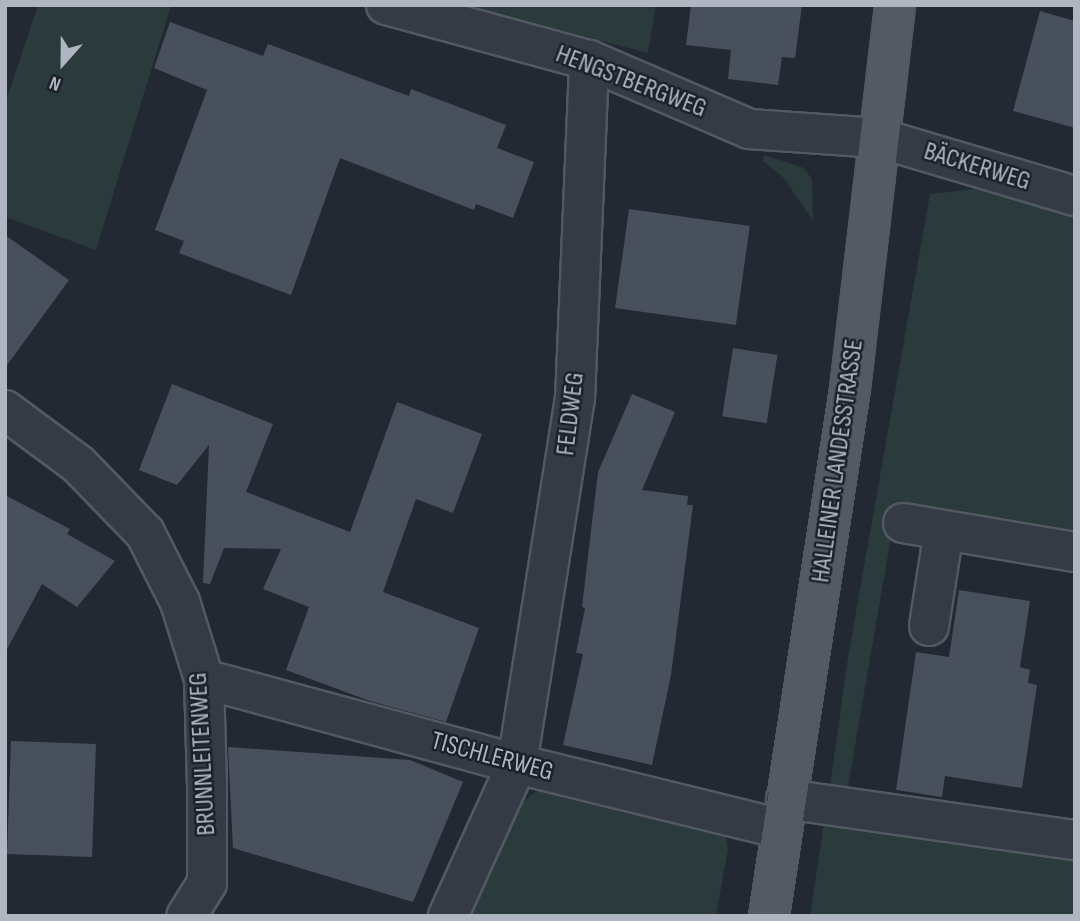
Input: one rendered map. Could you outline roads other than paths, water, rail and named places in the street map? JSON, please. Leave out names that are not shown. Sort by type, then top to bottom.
[{"type":"main road","name":"HALLEINER LANDESSTRASSE","points":[[769,916],[850,389],[895,5]]},
{"type":"street","name":"HENGSTBERGWEG","points":[[386,5],[589,60],[749,129],[879,138]]},
{"type":"street","name":"FELDWEG","points":[[448,916],[517,764],[575,399],[589,60]]},
{"type":"street","name":"BÄCKERWEG","points":[[879,138],[1075,196]]},
{"type":"street","name":"BRUNNLEITENWEG","points":[[5,410],[79,465],[145,533],[180,602],[204,679],[207,883],[186,916]]},
{"type":"street","points":[[903,523],[1075,552]]},
{"type":"street","points":[[929,626],[944,530]]},
{"type":"street","name":"TISCHLERWEG","points":[[204,679],[517,764],[784,814],[1075,839]]}]
